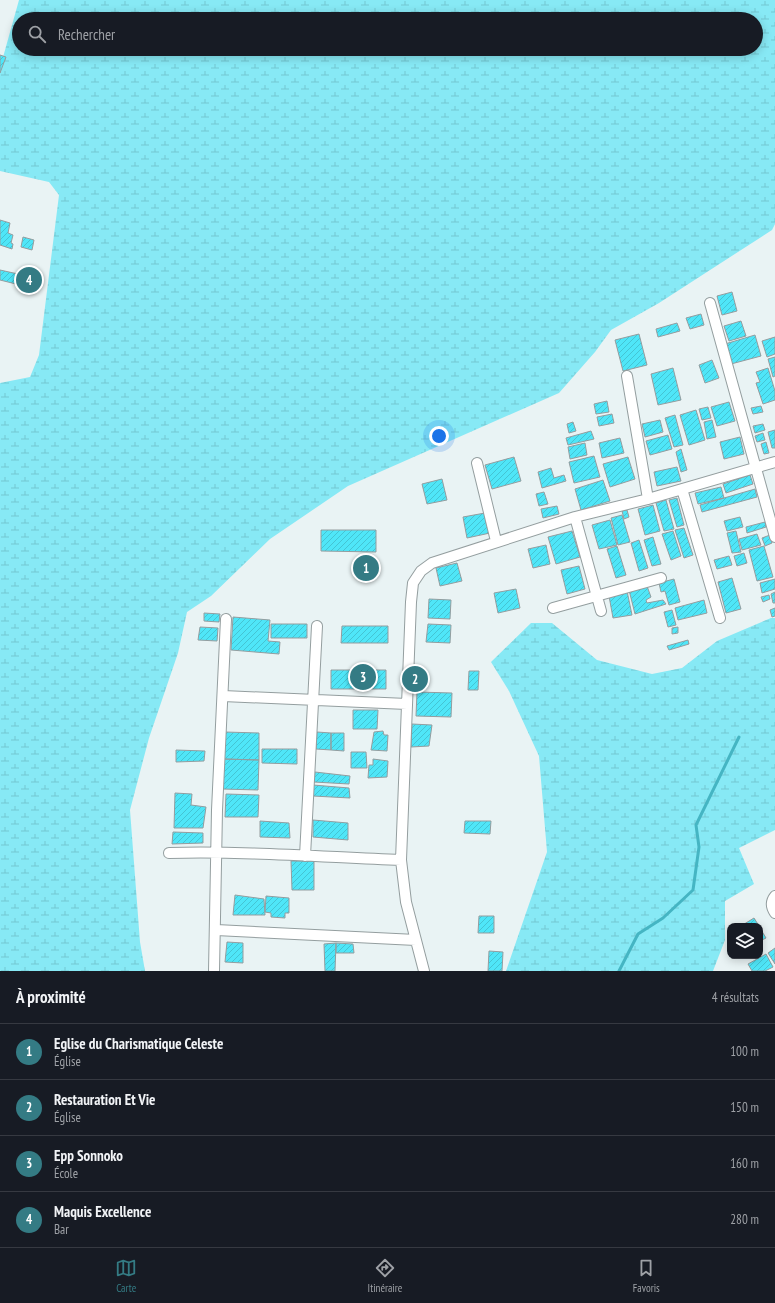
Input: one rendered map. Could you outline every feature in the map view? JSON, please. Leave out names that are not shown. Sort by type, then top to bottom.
[{"type":"street","points":[[710,303],[775,537]]},
{"type":"street","points":[[627,376],[648,499]]},
{"type":"street","points":[[424,971],[406,902],[401,860],[411,602],[413,583],[421,571],[432,563],[496,541],[575,517],[648,499],[775,462]]},
{"type":"street","points":[[477,463],[496,541]]},
{"type":"street","points":[[682,489],[720,618]]},
{"type":"street","points":[[575,517],[601,611]]},
{"type":"street","points":[[553,608],[661,578]]},
{"type":"street","points":[[214,971],[216,930],[216,852],[226,619]]},
{"type":"street","points":[[305,856],[317,626]]},
{"type":"street","points":[[223,696],[407,704]]},
{"type":"street","points":[[169,853],[272,853],[305,856],[401,860]]},
{"type":"street","points":[[775,896],[773,899],[772,908],[775,913]]},
{"type":"street","points":[[216,930],[416,940]]},
{"type":"green space","points":[[19,0],[775,0],[775,224],[772,230],[659,303],[611,330],[595,352],[559,393],[348,486],[270,539],[211,596],[187,612],[178,653],[149,738],[130,810],[140,942],[145,971],[0,971],[0,383],[30,377],[39,355],[59,195],[49,182],[0,171],[0,68],[12,25],[12,56],[763,56],[763,12],[16,12]]},
{"type":"green space","points":[[771,618],[775,618],[775,830],[739,848],[754,884],[725,901],[725,940],[713,971],[506,971],[547,852],[539,756],[509,691],[491,662],[531,623],[552,623],[597,660],[652,674],[682,668],[717,641]]},
{"type":"building","points":[[0,55],[6,57],[0,73]]},
{"type":"building","points":[[0,220],[10,223],[8,233],[13,235],[11,243],[13,244],[12,249],[0,245]]},
{"type":"building","points":[[23,237],[34,240],[32,250],[21,247]]},
{"type":"building","points":[[0,270],[18,274],[16,284],[0,280]]},
{"type":"building","points":[[20,276],[31,279],[28,287],[17,284]]},
{"type":"building","points":[[732,292],[737,311],[722,315],[717,296]]},
{"type":"building","points":[[701,314],[704,325],[690,329],[686,318]]},
{"type":"building","points":[[741,321],[746,336],[729,341],[724,326]]},
{"type":"building","points":[[677,323],[680,331],[658,337],[656,329]]},
{"type":"building","points":[[639,334],[647,365],[623,371],[615,340]]},
{"type":"building","points":[[755,335],[761,356],[731,364],[725,344]]},
{"type":"building","points":[[775,337],[775,354],[767,357],[762,341]]},
{"type":"building","points":[[775,357],[775,376],[773,377],[768,359]]},
{"type":"building","points":[[712,360],[719,378],[705,383],[699,365]]},
{"type":"building","points":[[673,368],[681,400],[658,405],[651,374]]},
{"type":"building","points":[[768,368],[775,391],[775,400],[763,404],[756,383],[760,382],[756,372]]},
{"type":"building","points":[[607,401],[609,412],[596,414],[594,404]]},
{"type":"building","points":[[729,402],[735,421],[717,426],[711,407]]},
{"type":"building","points":[[761,406],[763,412],[753,414],[751,408]]},
{"type":"building","points":[[708,407],[711,418],[702,420],[699,409]]},
{"type":"building","points":[[696,410],[705,440],[689,445],[680,415]]},
{"type":"building","points":[[612,414],[614,423],[599,426],[597,417]]},
{"type":"building","points":[[675,415],[683,445],[674,447],[665,418]]},
{"type":"building","points":[[660,420],[663,432],[645,437],[642,424]]},
{"type":"building","points":[[712,420],[716,437],[707,439],[704,422]]},
{"type":"building","points":[[573,422],[576,431],[569,433],[567,424]]},
{"type":"building","points":[[763,424],[765,430],[755,433],[753,426]]},
{"type":"building","points":[[775,430],[775,448],[772,448],[768,432]]},
{"type":"building","points":[[591,431],[594,439],[568,445],[566,438]]},
{"type":"building","points":[[763,433],[765,440],[757,442],[755,436]]},
{"type":"building","points":[[668,435],[672,449],[650,455],[646,441]]},
{"type":"building","points":[[740,437],[744,454],[724,459],[720,442]]},
{"type":"building","points":[[620,438],[624,453],[602,458],[599,443]]},
{"type":"building","points":[[766,442],[769,453],[764,454],[761,444]]},
{"type":"building","points":[[585,443],[587,455],[570,459],[568,447]]},
{"type":"building","points":[[681,449],[687,470],[681,472],[676,452]]},
{"type":"building","points":[[594,456],[600,477],[574,483],[569,462]]},
{"type":"building","points":[[514,457],[521,481],[492,489],[485,465]]},
{"type":"building","points":[[628,457],[635,479],[610,487],[603,464]]},
{"type":"building","points":[[677,467],[681,481],[657,486],[654,472]]},
{"type":"building","points":[[551,468],[554,478],[564,475],[566,481],[542,488],[538,472]]},
{"type":"building","points":[[750,475],[753,484],[726,493],[723,484]]},
{"type":"building","points":[[442,479],[447,500],[427,504],[422,484]]},
{"type":"building","points":[[603,480],[610,501],[581,510],[575,489]]},
{"type":"building","points":[[721,487],[724,498],[698,504],[695,493]]},
{"type":"building","points":[[755,489],[757,497],[702,512],[700,505]]},
{"type":"building","points":[[544,492],[548,504],[539,506],[536,494]]},
{"type":"building","points":[[677,498],[684,525],[677,527],[669,500]]},
{"type":"building","points":[[666,500],[674,529],[664,531],[656,503]]},
{"type":"building","points":[[653,505],[660,531],[645,535],[638,509]]},
{"type":"building","points":[[557,506],[559,514],[543,518],[541,509]]},
{"type":"building","points":[[627,510],[629,517],[624,519],[622,511]]},
{"type":"building","points":[[485,513],[490,533],[467,538],[463,517]]},
{"type":"building","points":[[622,515],[630,542],[618,545],[611,518]]},
{"type":"building","points":[[740,517],[743,527],[727,531],[724,521]]},
{"type":"building","points":[[610,520],[617,545],[599,549],[592,525]]},
{"type":"building","points":[[765,522],[766,527],[747,533],[746,527]]},
{"type":"building","points":[[684,528],[693,555],[684,558],[675,530]]},
{"type":"building","points":[[321,530],[376,530],[376,552],[321,551]]},
{"type":"building","points":[[572,531],[580,557],[556,564],[548,537]]},
{"type":"building","points":[[673,531],[681,556],[671,560],[662,534]]},
{"type":"building","points":[[736,531],[741,552],[732,553],[727,533]]},
{"type":"building","points":[[757,534],[761,545],[742,550],[739,539]]},
{"type":"building","points":[[770,535],[772,543],[765,546],[762,538]]},
{"type":"building","points":[[653,537],[661,564],[652,566],[644,540]]},
{"type":"building","points":[[639,540],[648,568],[639,571],[631,543]]},
{"type":"building","points":[[546,545],[550,564],[533,568],[528,549]]},
{"type":"building","points":[[617,546],[626,575],[616,578],[607,549]]},
{"type":"building","points":[[764,546],[773,577],[757,581],[749,550]]},
{"type":"building","points":[[744,553],[747,563],[737,566],[734,556]]},
{"type":"building","points":[[729,556],[732,565],[717,569],[714,560]]},
{"type":"building","points":[[457,563],[462,581],[440,586],[436,568]]},
{"type":"building","points":[[579,566],[585,589],[567,594],[561,570]]},
{"type":"building","points":[[732,578],[741,609],[726,613],[718,582]]},
{"type":"building","points":[[674,579],[680,602],[669,605],[665,591],[661,592],[659,583]]},
{"type":"building","points":[[775,579],[775,589],[762,593],[760,583]]},
{"type":"building","points":[[647,586],[651,597],[646,600],[647,603],[663,600],[666,604],[635,614],[629,590]]},
{"type":"building","points":[[516,589],[520,608],[498,613],[494,593]]},
{"type":"building","points":[[627,591],[632,615],[613,618],[609,596]]},
{"type":"building","points":[[775,592],[775,603],[773,603],[771,594]]},
{"type":"building","points":[[769,595],[770,599],[763,602],[761,597]]},
{"type":"building","points":[[429,599],[451,600],[450,619],[428,618]]},
{"type":"building","points":[[704,600],[707,613],[678,620],[675,608]]},
{"type":"building","points":[[775,608],[775,616],[772,617],[770,610]]},
{"type":"building","points":[[672,610],[676,625],[668,627],[664,612]]},
{"type":"building","points":[[204,613],[220,614],[219,622],[204,621]]},
{"type":"building","points":[[233,617],[270,620],[268,641],[280,642],[279,654],[231,650]]},
{"type":"building","points":[[271,624],[307,624],[307,638],[271,638]]},
{"type":"building","points":[[428,624],[451,625],[450,643],[426,642]]},
{"type":"building","points":[[342,626],[388,626],[388,643],[341,643]]},
{"type":"building","points":[[200,627],[218,628],[217,641],[198,640]]},
{"type":"building","points":[[678,627],[678,633],[672,634],[672,628]]},
{"type":"building","points":[[688,640],[689,644],[669,650],[667,646]]},
{"type":"building","points":[[331,670],[386,670],[386,689],[331,689]]},
{"type":"building","points":[[469,671],[479,671],[478,690],[468,690]]},
{"type":"building","points":[[417,692],[452,693],[451,717],[416,716]]},
{"type":"building","points":[[353,710],[378,710],[377,729],[353,729]]},
{"type":"building","points":[[412,724],[432,725],[429,746],[411,747]]},
{"type":"building","points":[[383,731],[384,735],[388,735],[387,751],[371,750],[374,732]]},
{"type":"building","points":[[225,732],[259,733],[259,760],[223,759]]},
{"type":"building","points":[[317,732],[331,733],[331,750],[316,749]]},
{"type":"building","points":[[331,733],[344,733],[344,751],[331,750]]},
{"type":"building","points":[[262,749],[297,749],[297,764],[262,763]]},
{"type":"building","points":[[176,750],[205,751],[204,761],[176,762]]},
{"type":"building","points":[[351,752],[366,752],[367,768],[351,768]]},
{"type":"building","points":[[223,759],[259,760],[258,790],[222,789]]},
{"type":"building","points":[[373,759],[388,761],[387,777],[368,778],[369,765],[373,765]]},
{"type":"building","points":[[315,772],[350,776],[349,784],[314,782]]},
{"type":"building","points":[[313,785],[349,788],[350,798],[313,796]]},
{"type":"building","points":[[175,793],[192,794],[191,805],[206,807],[203,828],[174,828]]},
{"type":"building","points":[[226,794],[259,795],[258,817],[225,817]]},
{"type":"building","points":[[313,820],[348,823],[348,840],[313,837]]},
{"type":"building","points":[[260,821],[289,823],[290,838],[260,837]]},
{"type":"building","points":[[465,821],[491,821],[490,834],[464,833]]},
{"type":"building","points":[[173,832],[203,833],[203,843],[172,844]]},
{"type":"building","points":[[291,861],[314,861],[314,890],[292,890]]},
{"type":"building","points":[[235,895],[264,899],[265,915],[233,915]]},
{"type":"building","points":[[266,896],[289,898],[289,913],[285,913],[285,918],[271,917],[271,913],[265,912]]},
{"type":"building","points":[[479,916],[494,916],[494,933],[478,933]]},
{"type":"building","points":[[754,918],[757,923],[746,923]]},
{"type":"building","points":[[227,942],[243,943],[243,963],[225,962]]},
{"type":"building","points":[[336,943],[335,971],[325,971],[324,944]]},
{"type":"building","points":[[336,943],[353,944],[354,953],[336,953]]},
{"type":"building","points":[[775,948],[775,964],[768,953]]},
{"type":"building","points":[[489,951],[503,952],[502,971],[488,971]]},
{"type":"building","points":[[766,954],[773,967],[765,971],[752,971],[748,964],[757,959],[763,959],[763,956]]},
{"type":"waterway","points":[[619,971],[638,934],[663,918],[693,890],[699,847],[696,825],[739,737]]},
{"type":"place","name":"Maquis Excellence","points":[[29,280]]},
{"type":"place","name":"Eglise du Charismatique Celeste","points":[[366,568]]},
{"type":"place","name":"Epp Sonnoko","points":[[363,677]]},
{"type":"place","name":"Restauration Et Vie","points":[[415,679]]}]
